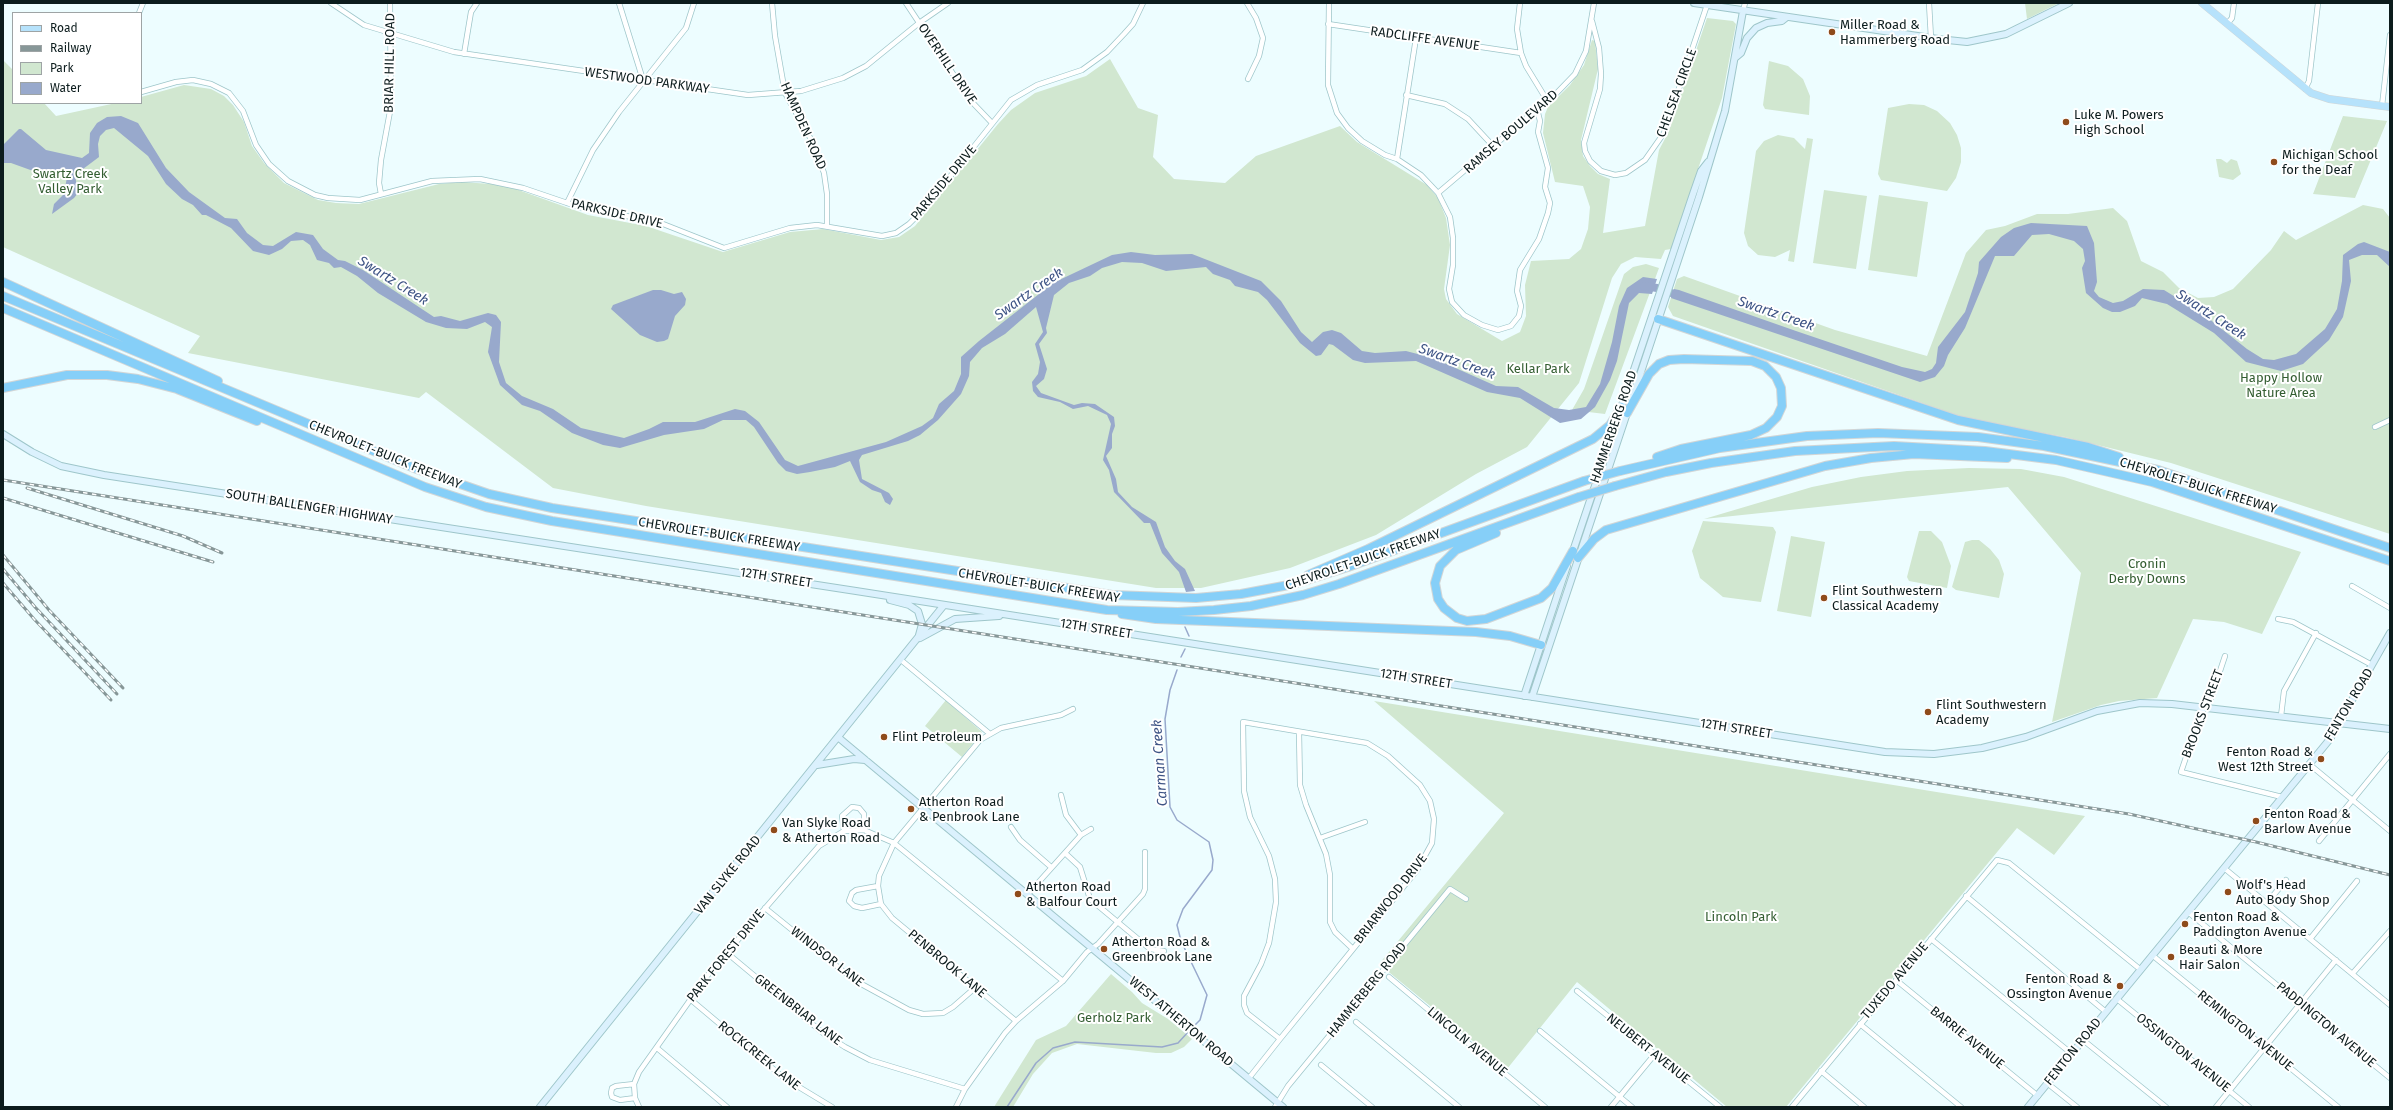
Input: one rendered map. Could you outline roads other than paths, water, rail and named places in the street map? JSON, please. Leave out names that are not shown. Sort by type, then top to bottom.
[{"type":"highway","points":[[3,281],[330,432]]},
{"type":"highway","name":"CHEVROLET-BUICK FREEWAY","points":[[3,296],[452,483],[510,499],[565,510],[1112,595],[1191,598],[1241,594],[1281,587],[1348,567],[1584,481],[1621,470],[1692,453],[1747,444],[1807,436],[1878,433],[1941,434],[2021,442],[2158,470],[2390,548]]},
{"type":"highway","name":"CHEVROLET-BUICK FREEWAY","points":[[3,308],[365,462],[444,494],[521,515],[1108,610],[1194,612],[1238,608],[1282,600],[1339,584],[1578,497],[1615,486],[1666,472],[1731,459],[1831,448],[1894,446],[1938,448],[1985,451],[2056,460],[2119,473],[2179,490],[2390,561]]},
{"type":"highway","points":[[1658,319],[1958,420],[2088,447],[2158,470]]},
{"type":"highway","points":[[1281,587],[1368,550],[1594,439],[1624,410],[1652,371],[1659,364],[1674,359],[1739,360],[1759,363],[1769,369],[1776,377],[1782,394],[1782,406],[1777,417],[1761,431],[1670,452],[1621,470]]},
{"type":"highway","points":[[3,388],[67,375],[107,375],[138,379],[177,389],[365,462]]},
{"type":"highway","points":[[1578,558],[1594,539],[1606,530],[1825,466],[1872,458],[1914,454],[2056,460]]},
{"type":"highway","points":[[1537,513],[1511,527],[1461,547],[1446,558],[1437,572],[1435,583],[1438,599],[1444,608],[1457,618],[1472,621],[1486,619],[1531,603],[1548,592],[1572,551]]},
{"type":"highway","points":[[1108,610],[1134,617],[1156,619],[1481,632],[1510,636],[1541,645]]},
{"type":"main road","points":[[2202,3],[2306,89],[2326,98],[2390,108]]},
{"type":"street","name":"WESTWOOD PARKWAY","points":[[331,3],[364,25],[390,34],[464,54],[748,95],[801,91],[843,78],[866,66],[918,23],[948,3]]},
{"type":"street","name":"BRIAR HILL ROAD","points":[[381,194],[379,183],[381,160],[391,106],[390,3]]},
{"type":"street","points":[[464,54],[471,12],[478,3]]},
{"type":"street","points":[[619,3],[643,80]]},
{"type":"street","points":[[567,203],[593,150],[643,80],[674,46],[686,28],[694,3]]},
{"type":"street","name":"HAMPDEN ROAD","points":[[772,3],[775,36],[785,93],[820,161],[828,194],[827,226]]},
{"type":"street","name":"OVERHILL DRIVE","points":[[906,3],[971,101],[992,123]]},
{"type":"street","name":"PARKSIDE DRIVE","points":[[142,92],[176,82],[193,80],[210,84],[229,93],[238,104],[261,155],[288,181],[315,195],[336,200],[360,200],[432,181],[480,179],[512,185],[602,213],[658,222],[724,248],[790,228],[827,226],[882,236],[896,233],[909,224],[931,202],[1011,100],[1026,90],[1082,70],[1107,52],[1133,24],[1143,3]]},
{"type":"street","points":[[1247,3],[1256,18],[1263,38],[1259,56],[1248,79]]},
{"type":"street","points":[[1329,3],[1328,85],[1337,114],[1348,128],[1362,141],[1385,155],[1397,159],[1422,175],[1438,193],[1450,217],[1454,238],[1453,265],[1449,289],[1452,302],[1464,315],[1482,325],[1498,330],[1506,330],[1519,316],[1521,306],[1517,291],[1520,270],[1539,239],[1550,203],[1545,187],[1548,168],[1538,132],[1540,120],[1537,109]]},
{"type":"street","points":[[1520,3],[1516,29],[1521,53],[1526,66],[1548,102]]},
{"type":"street","name":"RAMSEY BOULEVARD","points":[[1438,193],[1537,109],[1548,102],[1575,74],[1586,51],[1594,3]]},
{"type":"street","points":[[1694,3],[1967,42],[1998,37],[2020,29],[2069,3]]},
{"type":"street","points":[[1743,11],[1745,3]]},
{"type":"street","points":[[1929,3],[1931,38]]},
{"type":"street","points":[[2228,24],[2232,18],[2234,3]]},
{"type":"street","points":[[2306,89],[2309,82],[2318,3]]},
{"type":"street","name":"CHELSEA CIRCLE","points":[[1592,21],[1599,48],[1601,74],[1600,89],[1584,142],[1585,151],[1590,161],[1601,171],[1621,174],[1626,173],[1645,160],[1664,134],[1707,5]]},
{"type":"street","name":"HAMMERBERG ROAD","points":[[1524,696],[1572,551],[1658,319],[1705,179],[1708,161],[1726,107],[1743,11]]},
{"type":"street","points":[[1734,58],[1741,53],[1748,36],[1756,28],[1769,22],[1782,21],[1787,17]]},
{"type":"street","name":"RADCLIFFE AVENUE","points":[[1328,24],[1521,53]]},
{"type":"street","points":[[2382,106],[2390,35]]},
{"type":"street","points":[[1397,159],[1416,38]]},
{"type":"street","points":[[1406,95],[1445,104],[1468,119],[1494,147]]},
{"type":"street","name":"HAMMERBERG ROAD","points":[[1532,697],[1578,558],[1663,281],[1701,171],[1708,161]]},
{"type":"street","points":[[1649,324],[1658,319]]},
{"type":"street","points":[[2375,427],[2390,420]]},
{"type":"street","name":"SOUTH BALLENGER HIGHWAY","points":[[3,434],[32,452],[61,466],[104,475],[623,555]]},
{"type":"street","name":"12TH STREET","points":[[623,555],[1863,749],[1918,754],[1966,751],[1999,745],[2038,733],[2086,714],[2117,706],[2151,703],[2390,729]]},
{"type":"street","points":[[2352,586],[2390,608]]},
{"type":"street","points":[[856,591],[914,607],[922,621],[917,640]]},
{"type":"street","name":"VAN SLYKE ROAD","points":[[540,1107],[839,738],[944,605]]},
{"type":"street","points":[[917,640],[955,619],[1007,615]]},
{"type":"street","points":[[2278,619],[2293,622],[2316,633],[2372,665]]},
{"type":"street","points":[[2280,716],[2284,691],[2316,633]]},
{"type":"street","name":"FENTON ROAD","points":[[2028,1107],[2341,723],[2390,633]]},
{"type":"street","points":[[1541,645],[1550,640]]},
{"type":"street","name":"BROOKS STREET","points":[[2224,656],[2210,701],[2204,708],[2181,772],[2282,797]]},
{"type":"street","points":[[901,660],[990,734]]},
{"type":"street","points":[[878,886],[856,890],[852,893],[850,901],[854,906],[862,908],[881,904],[878,886],[883,864],[894,843],[980,740],[1001,728],[1061,715],[1073,709]]},
{"type":"street","name":"BRIARWOOD DRIVE","points":[[1249,1078],[1427,855],[1434,832],[1432,810],[1426,794],[1420,785],[1388,756],[1367,743],[1244,722],[1244,791],[1250,817],[1269,856],[1275,879],[1276,902],[1269,943],[1261,964],[1244,996],[1244,1004],[1247,1013],[1280,1039]]},
{"type":"street","points":[[1299,732],[1300,785],[1306,805],[1320,838],[1330,874],[1330,922],[1334,932],[1353,948]]},
{"type":"street","name":"WEST ATHERTON ROAD","points":[[839,738],[1198,1035],[1249,1078],[1277,1105],[1284,1107]]},
{"type":"street","points":[[2319,841],[2390,754]]},
{"type":"street","points":[[817,765],[854,759],[866,760]]},
{"type":"street","points":[[2309,764],[2390,830]]},
{"type":"street","points":[[1061,795],[1066,815],[1081,835]]},
{"type":"street","points":[[844,831],[842,816],[852,807],[859,808],[864,814],[864,830]]},
{"type":"street","points":[[1320,838],[1365,822]]},
{"type":"street","points":[[1011,827],[1020,840],[1051,867]]},
{"type":"street","points":[[1028,894],[1081,835],[1091,829]]},
{"type":"street","name":"PARK FOREST DRIVE","points":[[634,1084],[639,1072],[690,999],[727,952],[819,846],[844,831],[864,830],[894,843],[1062,981]]},
{"type":"street","points":[[956,1107],[965,1089],[1016,1021],[1062,981],[1145,889],[1146,852]]},
{"type":"street","points":[[1065,853],[1080,867],[1090,899],[1150,949],[1164,951]]},
{"type":"street","name":"TUXEDO AVENUE","points":[[1792,1107],[1997,860],[2009,863],[2141,970]]},
{"type":"street","points":[[2224,868],[2390,1005]]},
{"type":"street","points":[[2267,903],[2286,880]]},
{"type":"street","points":[[2310,939],[2357,881]]},
{"type":"street","name":"HAMMERBERG ROAD","points":[[1277,1105],[1288,1086],[1450,889],[1466,899]]},
{"type":"street","points":[[1966,896],[2106,1012]]},
{"type":"street","name":"PENBROOK LANE","points":[[881,904],[892,918],[1016,1021]]},
{"type":"street","name":"WINDSOR LANE","points":[[765,908],[854,980],[909,1010],[923,1014],[943,1013],[953,1008],[976,988]]},
{"type":"street","name":"PADDINGTON AVENUE","points":[[2188,912],[2390,1078]]},
{"type":"street","points":[[2353,973],[2390,931]]},
{"type":"street","points":[[1931,939],[2072,1054]]},
{"type":"street","name":"GREENBRIAR LANE","points":[[727,952],[823,1033],[845,1047],[870,1060],[965,1089]]},
{"type":"street","name":"REMINGTON AVENUE","points":[[2152,955],[2338,1107]]},
{"type":"street","points":[[2216,1107],[2336,960]]},
{"type":"street","name":"LINCOLN AVENUE","points":[[1389,977],[1545,1107]]},
{"type":"street","name":"BARRIE AVENUE","points":[[1896,980],[2038,1096]]},
{"type":"street","name":"NEUBERT AVENUE","points":[[1577,991],[1720,1107]]},
{"type":"street","name":"ROCKCREEK LANE","points":[[690,999],[784,1078],[818,1101],[832,1107]]},
{"type":"street","name":"OSSINGTON AVENUE","points":[[2117,999],[2249,1107]]},
{"type":"street","points":[[1356,1022],[1459,1107]]},
{"type":"street","points":[[1860,1024],[1961,1107]]},
{"type":"street","points":[[1540,1031],[1632,1107]]},
{"type":"street","points":[[2083,1040],[2166,1107]]},
{"type":"street","points":[[657,1048],[727,1107]]},
{"type":"street","points":[[1611,1107],[1655,1054]]},
{"type":"street","points":[[1321,1065],[1372,1107]]},
{"type":"street","points":[[1821,1071],[1864,1107]]},
{"type":"street","points":[[2047,1083],[2077,1107]]},
{"type":"street","points":[[635,1098],[620,1100],[612,1097],[612,1088],[616,1086],[634,1084],[635,1098],[639,1107]]},
{"type":"water","points":[[121,116],[138,123],[166,168],[189,192],[225,218],[237,219],[247,233],[263,245],[273,246],[296,232],[313,235],[323,249],[338,260],[345,261],[363,270],[434,317],[441,316],[460,321],[488,313],[496,315],[501,322],[499,362],[506,383],[522,396],[553,409],[581,428],[624,438],[663,422],[695,422],[735,409],[745,411],[759,422],[785,460],[798,466],[886,442],[922,426],[933,418],[939,404],[954,391],[961,374],[961,357],[1053,283],[1112,255],[1131,252],[1155,255],[1192,254],[1261,281],[1281,301],[1301,332],[1312,342],[1323,332],[1332,330],[1341,333],[1362,351],[1375,353],[1406,351],[1433,358],[1496,386],[1518,387],[1554,408],[1569,410],[1586,407],[1600,384],[1612,342],[1619,306],[1627,288],[1643,277],[1657,279],[1652,294],[1639,293],[1629,303],[1617,361],[1610,380],[1595,407],[1581,419],[1560,423],[1520,398],[1487,392],[1416,361],[1365,363],[1353,360],[1333,345],[1329,344],[1321,355],[1316,356],[1300,343],[1267,300],[1258,292],[1235,286],[1230,280],[1213,274],[1206,267],[1166,271],[1142,263],[1122,262],[1102,268],[1090,276],[1069,283],[1054,295],[1046,328],[1047,333],[1039,344],[1047,369],[1044,379],[1036,386],[1041,393],[1074,405],[1082,403],[1095,404],[1114,417],[1115,426],[1112,434],[1112,448],[1106,456],[1116,479],[1118,492],[1132,507],[1156,522],[1165,547],[1175,561],[1185,569],[1195,591],[1186,592],[1179,572],[1162,553],[1150,523],[1144,523],[1114,492],[1109,470],[1103,460],[1111,424],[1107,415],[1088,406],[1073,409],[1060,402],[1038,397],[1033,391],[1032,382],[1038,374],[1040,362],[1035,344],[1043,332],[1036,307],[1005,334],[982,348],[970,362],[969,376],[961,394],[938,420],[920,435],[908,441],[862,455],[859,460],[862,479],[889,493],[893,499],[890,505],[885,502],[881,493],[872,490],[860,482],[850,461],[835,467],[810,472],[797,474],[786,471],[778,463],[754,427],[746,420],[723,420],[704,429],[664,435],[620,448],[603,445],[572,433],[540,411],[522,405],[500,385],[488,352],[492,327],[485,322],[467,329],[446,328],[426,322],[378,293],[357,276],[341,267],[334,268],[329,263],[317,260],[310,245],[303,240],[291,241],[282,249],[269,255],[253,251],[231,228],[206,215],[202,215],[193,205],[182,199],[166,184],[148,156],[114,128],[106,130],[100,136],[98,144],[99,157],[75,175],[78,193],[74,198],[52,214],[54,204],[64,194],[67,177],[72,169],[36,172],[11,163],[3,163],[3,145],[19,129],[21,129],[46,150],[82,158],[89,153],[90,133],[97,123],[107,117]]},
{"type":"water","points":[[2031,223],[2087,226],[2094,243],[2097,282],[2094,291],[2099,297],[2113,303],[2123,301],[2143,289],[2164,290],[2203,314],[2247,349],[2263,359],[2274,360],[2296,354],[2325,329],[2337,309],[2342,281],[2343,255],[2358,244],[2364,242],[2390,252],[2390,267],[2377,255],[2362,255],[2349,260],[2351,281],[2343,317],[2329,340],[2303,364],[2281,371],[2246,362],[2214,333],[2167,304],[2142,298],[2135,306],[2120,312],[2112,312],[2103,308],[2086,293],[2082,268],[2085,261],[2083,249],[2074,241],[2049,234],[2032,235],[2014,256],[1995,256],[1965,328],[1948,355],[1944,366],[1935,377],[1920,382],[1671,298],[1674,289],[1679,290],[1902,367],[1925,372],[1932,369],[1936,363],[1938,347],[1965,312],[1978,273],[1979,262],[2001,237],[2014,228]]},
{"type":"water","points":[[653,290],[661,290],[674,294],[682,292],[686,299],[685,305],[675,316],[668,339],[664,341],[657,342],[640,335],[611,309],[613,305]]},
{"type":"waterway","name":"Swartz Creek","points":[[1644,286],[1657,288],[1683,297]]},
{"type":"waterway","name":"Carman Creek","points":[[1185,627],[1189,636]]},
{"type":"waterway","name":"Carman Creek","points":[[1181,657],[1185,649]]},
{"type":"waterway","name":"Carman Creek","points":[[1177,670],[1170,690],[1165,719],[1170,807],[1177,820],[1209,842],[1213,860],[1212,870],[1183,909],[1177,925],[1181,941],[1207,995],[1200,1020],[1192,1028]]},
{"type":"waterway","name":"Carman Creek","points":[[1007,1107],[1036,1063],[1053,1048],[1075,1042],[1162,1047],[1178,1043],[1189,1031]]},
{"type":"railway","points":[[3,480],[2129,814],[2256,842],[2390,875]]},
{"type":"railway","points":[[27,488],[183,536],[222,553]]},
{"type":"railway","points":[[3,498],[213,562]]},
{"type":"railway","points":[[3,555],[49,610],[123,688]]},
{"type":"railway","points":[[3,569],[35,607],[117,694]]},
{"type":"railway","points":[[3,583],[34,619],[111,700]]},
{"type":"place","name":"Miller Road & Hammerberg Road","points":[[1832,32]]},
{"type":"place","name":"Luke M. Powers High School","points":[[2066,122]]},
{"type":"place","name":"Michigan School for the Deaf","points":[[2274,162]]},
{"type":"place","name":"Flint Southwestern Classical Academy","points":[[1824,598]]},
{"type":"place","name":"Flint Southwestern Academy","points":[[1928,712]]},
{"type":"place","name":"Flint Petroleum","points":[[884,737]]},
{"type":"place","name":"Fenton Road & West 12th Street","points":[[2321,759]]},
{"type":"place","name":"Atherton Road & Penbrook Lane","points":[[911,809]]},
{"type":"place","name":"Fenton Road & Barlow Avenue","points":[[2256,821]]},
{"type":"place","name":"Van Slyke Road & Atherton Road","points":[[774,830]]},
{"type":"place","name":"Wolf's Head Auto Body Shop","points":[[2228,892]]},
{"type":"place","name":"Atherton Road & Balfour Court","points":[[1018,894]]},
{"type":"place","name":"Fenton Road & Paddington Avenue","points":[[2185,924]]},
{"type":"place","name":"Atherton Road & Greenbrook Lane","points":[[1104,949]]},
{"type":"place","name":"Beauti & More Hair Salon","points":[[2171,957]]},
{"type":"place","name":"Fenton Road & Ossington Avenue","points":[[2120,986]]},
{"type":"park label","name":"Swartz Creek Valley Park","points":[[70,182]]},
{"type":"park label","name":"Kellar Park","points":[[1538,369]]},
{"type":"park label","name":"Happy Hollow Nature Area","points":[[2281,386]]},
{"type":"park label","name":"Cronin Derby Downs","points":[[2147,572]]},
{"type":"park label","name":"Lincoln Park","points":[[1741,917]]},
{"type":"park label","name":"Gerholz Park","points":[[1114,1018]]}]
